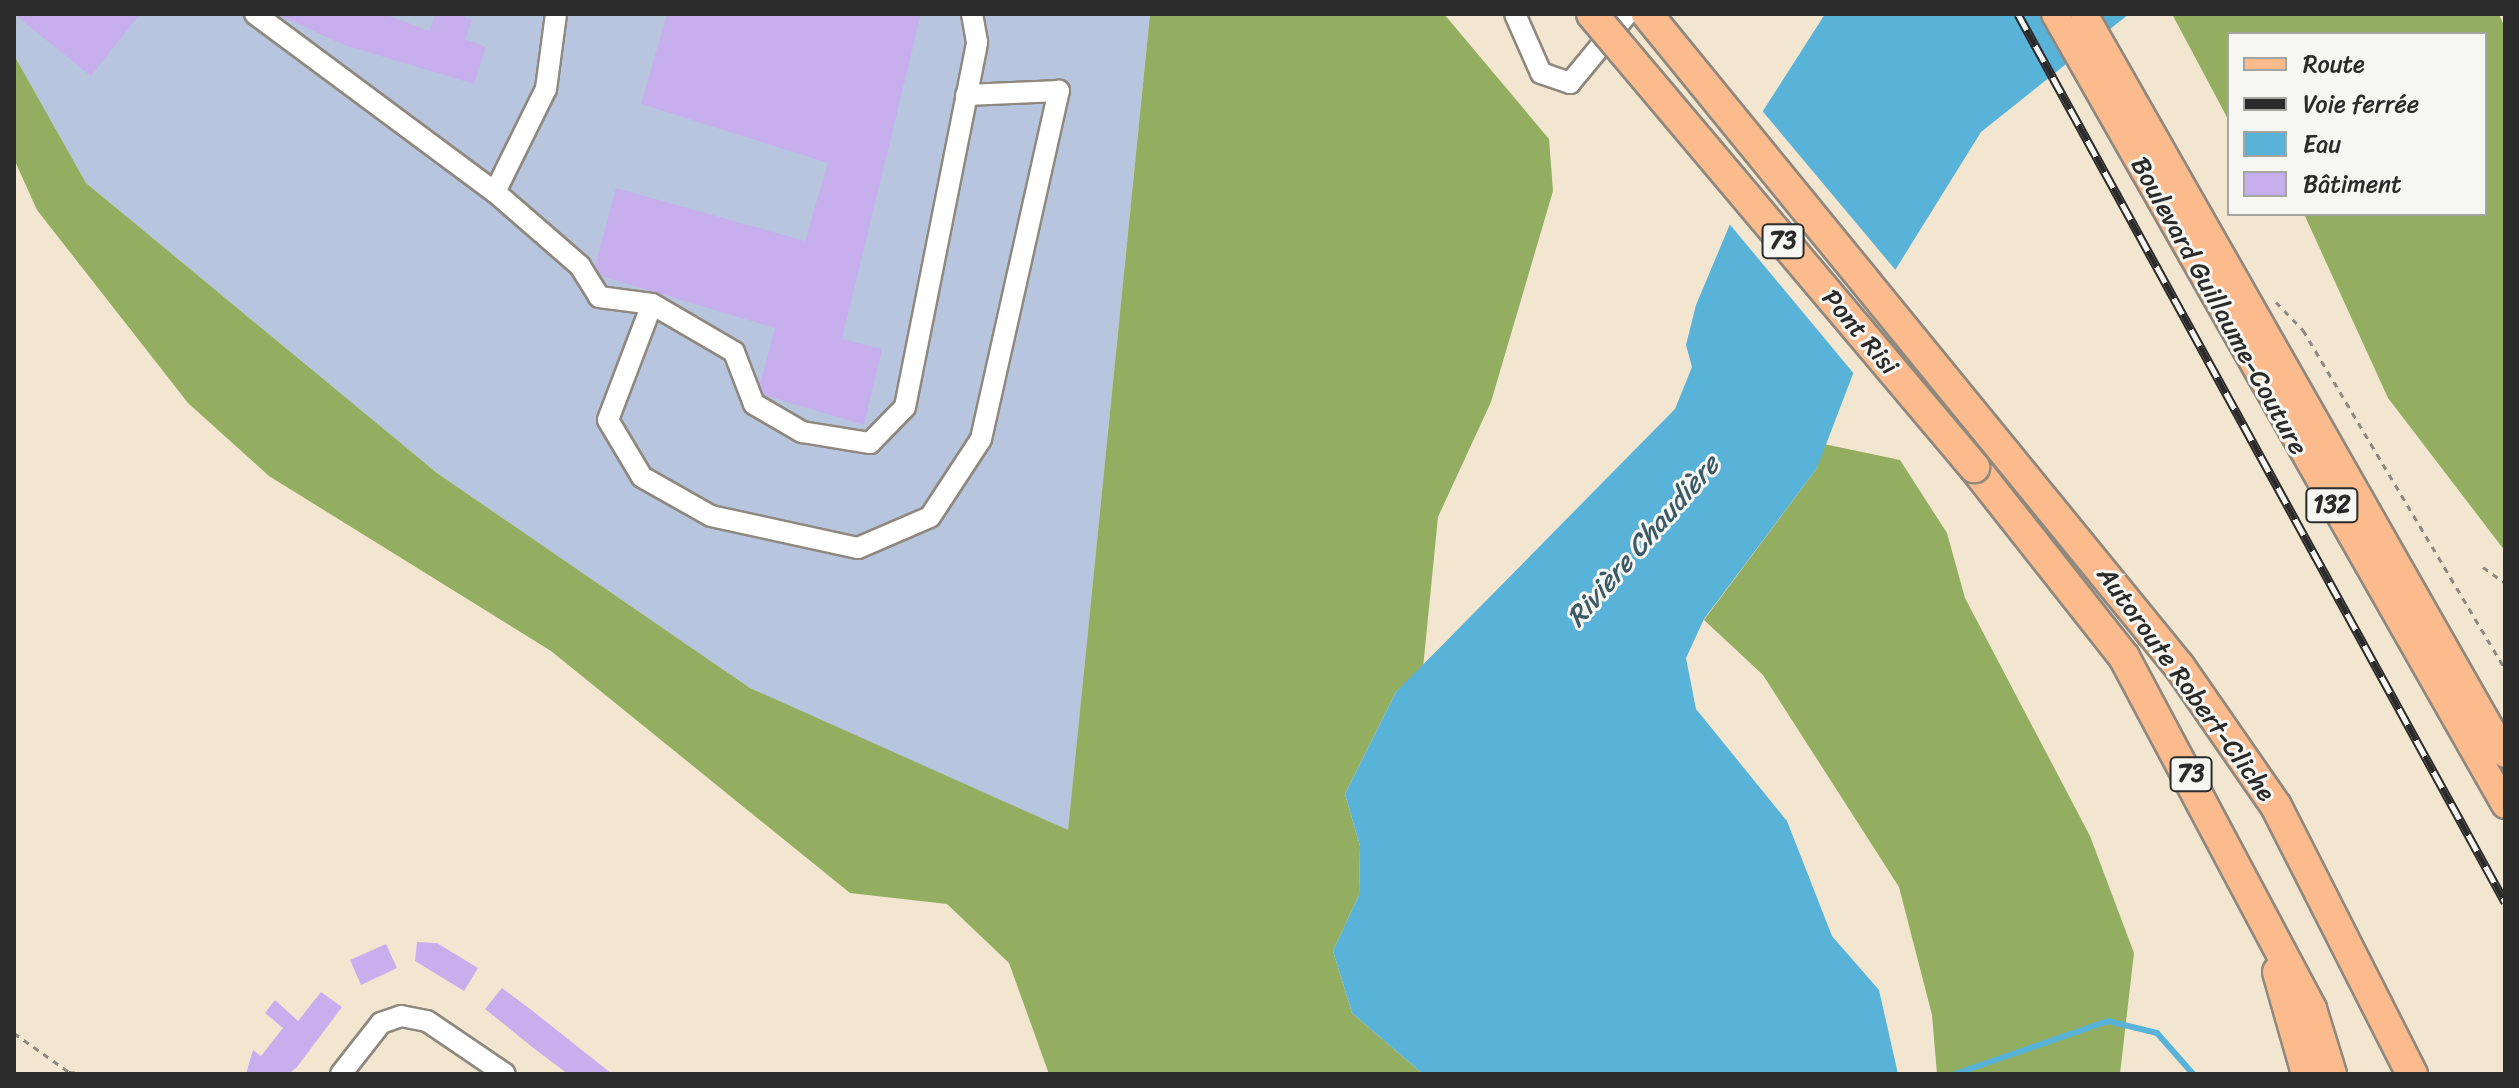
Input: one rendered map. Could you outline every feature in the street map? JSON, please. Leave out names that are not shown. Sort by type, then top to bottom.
[{"type":"highway","name":"Pont Risi","points":[[1592,14],[1974,467]]},
{"type":"highway","name":"Pont Risi","points":[[1647,14],[1998,440]]},
{"type":"highway","name":"Autoroute Robert-Cliche","points":[[1998,440],[2179,666],[2276,806],[2412,1074]]},
{"type":"highway","name":"Autoroute Robert-Cliche","points":[[1974,467],[2124,657],[2204,796],[2272,943],[2311,1009],[2331,1074]]},
{"type":"highway","points":[[2272,943],[2307,1074]]},
{"type":"main road","name":"Boulevard Guillaume-Couture","points":[[2055,14],[2172,198],[2505,754]]},
{"type":"main road","name":"Boulevard Guillaume-Couture","points":[[2084,14],[2172,198],[2505,805]]},
{"type":"street","points":[[255,14],[495,192],[580,266],[599,297],[652,304],[734,352],[754,404],[802,432],[870,443],[905,407],[977,42],[972,14]]},
{"type":"street","points":[[495,192],[546,89],[556,14]]},
{"type":"street","points":[[1515,14],[1541,73],[1570,83],[1627,14]]},
{"type":"street","points":[[652,304],[608,420],[642,477],[711,516],[858,548],[930,517],[981,439],[1059,91],[966,95]]},
{"type":"street","points":[[341,1074],[381,1023],[401,1016],[427,1021],[505,1074]]},
{"type":"path","points":[[2266,292],[2303,330],[2505,669]]},
{"type":"path","points":[[2483,567],[2505,583]]},
{"type":"path","points":[[14,1033],[69,1072],[93,1074]]},
{"type":"shaded area","points":[[14,14],[1150,14],[1068,831],[750,688],[437,473],[86,183],[14,55]]},
{"type":"green space","points":[[1150,14],[1444,14],[1549,139],[1553,191],[1491,402],[1438,517],[1423,668],[1396,692],[1345,794],[1360,846],[1359,895],[1333,951],[1352,1013],[1423,1074],[1049,1074],[1009,963],[947,904],[850,893],[551,651],[269,476],[188,403],[37,210],[14,159],[14,55],[86,183],[437,473],[750,688],[1068,830]]},
{"type":"green space","points":[[2172,14],[2499,14],[2505,28],[2505,551],[2388,398],[2305,216],[2487,216],[2487,32],[2227,32],[2227,117]]},
{"type":"green space","points":[[1824,444],[1900,460],[1947,533],[1965,598],[2090,836],[2134,953],[2120,1074],[1937,1074],[1932,1015],[1899,887],[1763,675],[1704,620],[1817,468]]},
{"type":"water","name":"Rivière Chaudière","points":[[1825,14],[2129,14],[1981,132],[1889,280],[1817,468],[1704,619],[1686,658],[1696,709],[1787,821],[1832,936],[1879,990],[1898,1074],[1423,1074],[1352,1013],[1333,951],[1359,895],[1360,846],[1345,794],[1396,692],[1675,409],[1692,367],[1686,345],[1696,305],[1733,217],[1754,125]]},
{"type":"pier","points":[[1759,107],[1898,273],[1855,375],[1727,221],[1735,172]]},
{"type":"building","points":[[14,14],[140,14],[91,76]]},
{"type":"building","points":[[277,14],[384,14],[429,31],[436,14],[457,14],[472,20],[465,39],[486,47],[474,84],[344,45]]},
{"type":"building","points":[[667,14],[921,14],[842,339],[882,349],[864,425],[764,395],[760,384],[775,328],[601,276],[595,266],[616,188],[805,241],[828,163],[641,104]]},
{"type":"building","points":[[417,942],[437,943],[478,968],[464,991],[415,961]]},
{"type":"building","points":[[386,944],[397,968],[361,985],[350,960]]},
{"type":"building","points":[[502,988],[612,1074],[568,1074],[536,1050],[485,1009]]},
{"type":"building","points":[[321,992],[342,1007],[297,1067],[289,1074],[246,1074],[253,1050],[261,1056],[283,1028],[265,1013],[275,1000],[298,1021]]},
{"type":"waterway","points":[[1955,1074],[2108,1021],[2157,1033],[2193,1074]]},
{"type":"railway","points":[[2018,14],[2505,902]]}]
